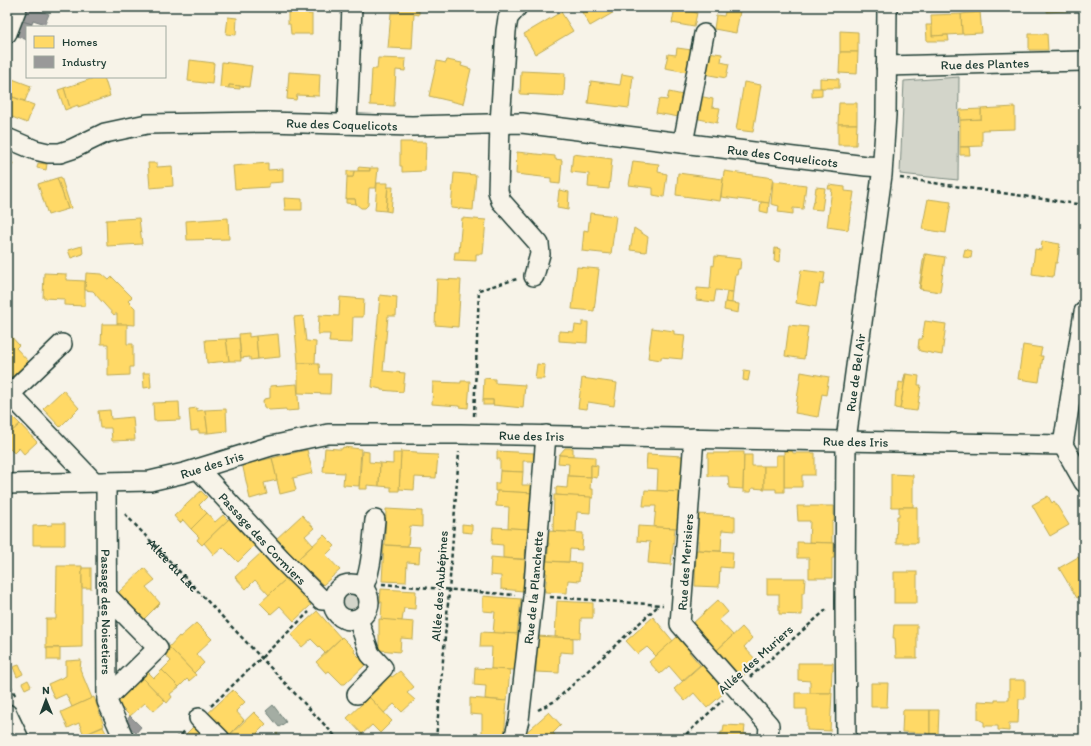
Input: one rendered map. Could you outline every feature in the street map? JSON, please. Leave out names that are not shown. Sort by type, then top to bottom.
[{"type":"street","points":[[7,33],[17,7]]},
{"type":"street","points":[[348,124],[352,7]]},
{"type":"street","points":[[517,7],[508,18],[506,31],[500,123],[498,191],[501,201],[539,244],[540,254],[534,276]]},
{"type":"street","name":"Rue de Bel Air","points":[[846,739],[846,440],[882,171],[886,115],[887,7]]},
{"type":"street","points":[[683,143],[704,34]]},
{"type":"street","name":"Rue des Plantes","points":[[886,66],[1084,61]]},
{"type":"street","name":"Rue des Coquelicots","points":[[7,138],[34,150],[48,153],[60,153],[72,149],[105,133],[147,124],[267,122],[412,126],[522,123],[866,166],[882,171]]},
{"type":"street","points":[[1084,312],[1063,445],[1084,482]]},
{"type":"street","points":[[62,344],[8,393],[102,486]]},
{"type":"street","name":"Rue des Iris","points":[[7,484],[102,486],[150,481],[198,469],[271,446],[328,434],[546,435],[1063,445]]},
{"type":"street","name":"Rue de la Planchette","points":[[514,739],[519,720],[533,596],[546,435]]},
{"type":"street","name":"Rue des Merisiers","points":[[694,438],[680,624],[736,689],[768,732]]},
{"type":"street","name":"Passage des Cormiers","points":[[198,469],[281,559],[327,600],[340,617],[352,620],[358,619]]},
{"type":"street","name":"Passage des Noisetiers","points":[[102,486],[107,596],[106,701],[124,739]]},
{"type":"street","points":[[357,694],[383,668],[370,654],[358,619],[367,611],[369,605],[364,586],[371,555],[375,520]]},
{"type":"street","points":[[327,600],[337,590],[346,585],[352,584],[364,586]]},
{"type":"street","points":[[107,596],[158,648],[107,698]]},
{"type":"street","points":[[7,714],[19,739]]},
{"type":"street","points":[[199,718],[220,739]]},
{"type":"path","points":[[882,171],[1084,205]]},
{"type":"path","name":"Allée des Aubépines","points":[[436,739],[449,590],[466,434],[479,290],[507,281],[534,276]]},
{"type":"path","name":"Allée du Lac","points":[[102,486],[338,739]]},
{"type":"path","points":[[364,586],[449,590],[682,606]]},
{"type":"path","points":[[176,739],[261,658],[327,600]]},
{"type":"path","name":"Allée des Muriers","points":[[681,739],[834,602],[845,603]]},
{"type":"path","points":[[519,720],[555,701],[660,605]]},
{"type":"shaded area","points":[[959,77],[958,180],[900,174],[904,81]]},
{"type":"shaded area","points":[[350,591],[358,594],[361,602],[358,610],[350,613],[342,610],[339,602],[342,594]]},
{"type":"shaded area","points":[[273,705],[286,722],[279,727],[266,711]]},
{"type":"building: Homes","points":[[288,7],[308,7],[308,14],[312,14],[312,34],[291,34],[290,24],[288,24]]},
{"type":"building: Homes","points":[[400,7],[419,7],[419,15],[414,14],[412,49],[388,48],[391,13],[399,13]]},
{"type":"building: Homes","points":[[579,7],[623,7],[590,26]]},
{"type":"building: Homes","points":[[675,7],[690,7],[689,11],[697,13],[694,27],[672,23]]},
{"type":"building: Homes","points":[[1047,7],[1084,7],[1084,10],[1047,12]]},
{"type":"building: Homes","points":[[726,8],[740,11],[736,33],[714,29],[716,15],[724,16]]},
{"type":"building: Homes","points":[[561,12],[573,31],[535,54],[524,34]]},
{"type":"building: Homes","points":[[980,12],[982,33],[962,34],[961,14]]},
{"type":"building: Homes","points":[[961,14],[962,34],[932,36],[931,15]]},
{"type":"building: Homes","points":[[228,17],[237,18],[236,35],[226,34]]},
{"type":"building: Homes","points":[[926,25],[932,25],[932,36],[948,35],[949,41],[927,41]]},
{"type":"building: Homes","points":[[840,31],[858,32],[858,52],[840,52]]},
{"type":"building: Homes","points":[[1029,34],[1047,34],[1048,50],[1029,50]]},
{"type":"building: Homes","points":[[677,48],[692,50],[687,72],[665,68],[668,54],[676,55]]},
{"type":"building: Homes","points":[[708,52],[722,54],[721,62],[729,64],[726,78],[704,74]]},
{"type":"building: Homes","points":[[840,52],[858,52],[857,74],[839,73]]},
{"type":"building: Homes","points":[[378,58],[406,59],[405,71],[396,70],[394,106],[370,105],[372,69],[377,69]]},
{"type":"building: Homes","points":[[190,60],[214,63],[212,84],[188,81]]},
{"type":"building: Homes","points":[[447,60],[462,63],[461,66],[471,69],[463,104],[429,96],[437,61],[446,63]]},
{"type":"building: Homes","points":[[222,62],[252,66],[249,87],[229,85],[229,88],[220,87]]},
{"type":"building: Homes","points":[[521,71],[565,73],[564,96],[520,94]]},
{"type":"building: Homes","points":[[289,72],[320,74],[319,96],[297,95],[296,100],[287,99]]},
{"type":"building: Homes","points":[[622,74],[633,76],[629,108],[588,103],[591,81],[620,85]]},
{"type":"building: Homes","points":[[7,77],[31,86],[25,101],[7,95]]},
{"type":"building: Homes","points":[[94,78],[104,78],[110,96],[78,107],[78,105],[70,108],[64,88]]},
{"type":"building: Homes","points":[[820,78],[839,79],[839,88],[820,88]]},
{"type":"building: Homes","points":[[744,82],[761,85],[753,132],[736,130]]},
{"type":"building: Homes","points":[[229,85],[240,86],[240,89],[229,88]]},
{"type":"building: Homes","points":[[64,88],[70,108],[65,110],[58,90]]},
{"type":"building: Homes","points":[[812,88],[822,88],[822,96],[812,97]]},
{"type":"building: Homes","points":[[669,92],[683,95],[679,117],[656,113],[659,99],[667,100]]},
{"type":"building: Homes","points":[[7,95],[34,105],[27,123],[7,115]]},
{"type":"building: Homes","points":[[699,96],[713,99],[712,107],[720,108],[717,123],[695,118]]},
{"type":"building: Homes","points":[[839,103],[857,103],[857,124],[838,124]]},
{"type":"building: Homes","points":[[1015,107],[1015,129],[982,130],[982,146],[960,147],[960,120],[981,119],[981,109]]},
{"type":"building: Homes","points":[[981,109],[981,119],[960,120],[960,110]]},
{"type":"building: Homes","points":[[838,124],[857,124],[856,145],[838,145]]},
{"type":"building: Homes","points":[[400,142],[426,142],[425,171],[402,172],[402,166],[400,166]]},
{"type":"building: Homes","points":[[960,147],[969,147],[970,155],[960,155]]},
{"type":"building: Homes","points":[[517,152],[555,156],[555,159],[562,160],[560,184],[551,183],[551,178],[516,174]]},
{"type":"building: Homes","points":[[573,154],[612,159],[609,189],[588,187],[589,174],[571,172]]},
{"type":"building: Homes","points":[[7,161],[13,163],[7,179]]},
{"type":"building: Homes","points":[[633,161],[659,164],[658,172],[667,174],[664,197],[653,195],[653,188],[629,185]]},
{"type":"building: Homes","points":[[38,163],[47,164],[46,170],[37,168]]},
{"type":"building: Homes","points":[[148,163],[157,163],[157,167],[172,166],[173,186],[150,188]]},
{"type":"building: Homes","points":[[268,163],[268,170],[283,169],[283,182],[269,183],[269,187],[235,189],[233,166]]},
{"type":"building: Homes","points":[[358,167],[370,168],[370,171],[358,171]]},
{"type":"building: Homes","points":[[370,168],[378,168],[376,188],[369,188],[368,205],[365,208],[361,208],[356,204],[355,199],[346,199],[347,177],[353,177],[354,171],[370,171]]},
{"type":"building: Homes","points":[[347,171],[354,171],[353,177],[347,177]]},
{"type":"building: Homes","points":[[724,171],[773,178],[769,203],[721,197]]},
{"type":"building: Homes","points":[[454,173],[476,175],[473,210],[451,208]]},
{"type":"building: Homes","points":[[678,173],[723,179],[720,201],[676,195]]},
{"type":"building: Homes","points":[[61,177],[71,208],[68,209],[57,178]]},
{"type":"building: Homes","points":[[57,178],[68,209],[48,215],[38,184]]},
{"type":"building: Homes","points":[[773,181],[806,185],[803,209],[793,208],[793,214],[778,212],[779,206],[771,204]]},
{"type":"building: Homes","points":[[377,183],[388,183],[386,211],[375,210]]},
{"type":"building: Homes","points":[[829,185],[845,187],[845,191],[854,192],[848,230],[827,227],[832,189],[828,189]]},
{"type":"building: Homes","points":[[388,187],[393,187],[391,212],[386,211]]},
{"type":"building: Homes","points":[[816,187],[825,188],[822,210],[811,209],[814,202]]},
{"type":"building: Homes","points":[[559,190],[569,192],[568,210],[557,208]]},
{"type":"building: Homes","points":[[284,198],[302,199],[302,210],[285,210]]},
{"type":"building: Homes","points":[[346,199],[355,199],[356,204],[346,203]]},
{"type":"building: Homes","points":[[928,199],[951,202],[946,233],[922,229]]},
{"type":"building: Homes","points":[[761,202],[769,203],[768,213],[760,211]]},
{"type":"building: Homes","points":[[590,213],[616,216],[611,254],[582,251],[584,230],[588,231]]},
{"type":"building: Homes","points":[[139,218],[142,244],[107,246],[106,220]]},
{"type":"building: Homes","points":[[228,218],[229,239],[187,240],[186,221]]},
{"type":"building: Homes","points":[[462,218],[486,220],[483,254],[476,254],[476,261],[454,260],[455,252],[459,252]]},
{"type":"building: Homes","points":[[634,228],[648,237],[646,252],[630,250]]},
{"type":"building: Homes","points":[[1042,241],[1060,244],[1053,277],[1032,274],[1035,249],[1041,250]]},
{"type":"building: Homes","points":[[82,246],[83,254],[71,258],[68,250]]},
{"type":"building: Homes","points":[[775,248],[781,249],[780,262],[774,261]]},
{"type":"building: Homes","points":[[965,249],[972,251],[971,258],[963,257]]},
{"type":"building: Homes","points":[[924,254],[926,254],[920,289],[919,288]]},
{"type":"building: Homes","points":[[926,254],[945,257],[940,292],[920,289]]},
{"type":"building: Homes","points":[[715,256],[741,259],[740,269],[738,269],[737,275],[735,275],[733,292],[716,290],[714,302],[696,300],[697,288],[710,289],[712,265],[714,266]]},
{"type":"building: Homes","points":[[577,267],[599,269],[594,311],[572,309]]},
{"type":"building: Homes","points":[[801,270],[825,273],[823,285],[820,284],[816,307],[796,303]]},
{"type":"building: Homes","points":[[44,273],[66,274],[66,280],[85,281],[85,306],[64,305],[64,299],[43,298]]},
{"type":"building: Homes","points":[[86,273],[102,274],[109,280],[112,277],[132,297],[128,301],[135,308],[135,325],[117,324],[117,314],[114,315],[93,291],[85,290]]},
{"type":"building: Homes","points":[[437,279],[461,280],[458,327],[435,325]]},
{"type":"building: Homes","points":[[727,292],[733,292],[732,303],[725,302]]},
{"type":"building: Homes","points":[[380,295],[397,297],[396,316],[388,316],[383,371],[405,373],[403,392],[381,390],[372,387]]},
{"type":"building: Homes","points":[[340,297],[364,299],[363,317],[353,317],[352,343],[329,342],[330,334],[318,334],[319,315],[339,316]]},
{"type":"building: Homes","points":[[725,302],[739,304],[738,313],[724,310]]},
{"type":"building: Homes","points":[[303,316],[306,341],[316,342],[315,363],[298,363],[294,317]]},
{"type":"building: Homes","points":[[925,321],[946,324],[942,355],[920,351],[918,348],[919,339],[922,339]]},
{"type":"building: Homes","points":[[582,322],[588,322],[587,343],[559,341],[559,331],[574,332],[575,325],[582,326]]},
{"type":"building: Homes","points":[[102,324],[127,324],[127,344],[133,344],[133,367],[130,367],[130,375],[108,376],[108,344],[101,344]]},
{"type":"building: Homes","points":[[789,325],[808,327],[804,359],[785,356]]},
{"type":"building: Homes","points":[[652,328],[674,331],[674,334],[685,335],[682,359],[661,357],[661,360],[648,358]]},
{"type":"building: Homes","points":[[7,332],[19,345],[16,348],[29,362],[12,377],[7,372]]},
{"type":"building: Homes","points":[[249,333],[249,337],[256,336],[258,359],[250,360],[250,357],[241,358],[239,334]]},
{"type":"building: Homes","points":[[278,334],[280,357],[258,359],[256,336]]},
{"type":"building: Homes","points":[[239,338],[241,361],[229,361],[226,339]]},
{"type":"building: Homes","points":[[226,339],[229,361],[207,363],[205,340]]},
{"type":"building: Homes","points":[[1023,345],[1042,348],[1040,356],[1043,356],[1039,382],[1018,379]]},
{"type":"building: Homes","points":[[298,363],[319,364],[320,374],[331,374],[330,394],[298,393]]},
{"type":"building: Homes","points":[[537,364],[545,365],[544,379],[535,379]]},
{"type":"building: Homes","points":[[744,370],[750,371],[748,381],[743,380]]},
{"type":"building: Homes","points":[[801,372],[829,377],[826,395],[822,394],[818,417],[795,413]]},
{"type":"building: Homes","points":[[143,373],[150,373],[151,387],[144,388]]},
{"type":"building: Homes","points":[[905,374],[900,409],[895,408],[896,391],[898,391],[899,382],[903,383]]},
{"type":"building: Homes","points":[[906,374],[919,376],[918,385],[921,385],[917,411],[900,409]]},
{"type":"building: Homes","points":[[484,378],[495,379],[495,383],[525,385],[523,408],[493,405],[493,400],[483,400]]},
{"type":"building: Homes","points":[[582,378],[617,383],[614,406],[588,402],[587,409],[578,408]]},
{"type":"building: Homes","points":[[461,381],[470,381],[468,408],[432,404],[433,382],[461,383]]},
{"type":"building: Homes","points":[[297,384],[299,410],[269,410],[264,407],[264,399],[270,398],[270,386]]},
{"type":"building: Homes","points":[[63,390],[79,408],[60,427],[43,409]]},
{"type":"building: Homes","points":[[483,400],[493,400],[493,405],[483,405]]},
{"type":"building: Homes","points":[[179,402],[180,420],[154,421],[153,403]]},
{"type":"building: Homes","points":[[197,408],[197,411],[205,410],[208,433],[199,433],[199,430],[191,431],[189,409]]},
{"type":"building: Homes","points":[[226,409],[227,431],[208,433],[205,410]]},
{"type":"building: Homes","points":[[110,410],[111,419],[133,417],[135,440],[112,441],[111,428],[100,428],[98,411]]},
{"type":"building: Homes","points":[[7,411],[20,424],[7,436]]},
{"type":"building: Homes","points":[[20,424],[37,442],[24,454],[19,448],[14,453],[7,446],[7,436]]},
{"type":"building: Homes","points":[[343,447],[361,449],[359,486],[343,485],[344,473],[323,472],[325,448],[342,449]]},
{"type":"building: Homes","points":[[565,448],[573,448],[573,456],[559,455]]},
{"type":"building: Homes","points":[[307,450],[313,473],[293,478],[296,490],[280,494],[272,458]]},
{"type":"building: Homes","points":[[362,451],[369,452],[369,462],[380,463],[379,486],[367,485],[367,489],[359,489]]},
{"type":"building: Homes","points":[[401,451],[417,452],[417,454],[438,455],[436,478],[415,477],[414,490],[399,489]]},
{"type":"building: Homes","points":[[497,451],[534,453],[534,461],[523,461],[523,472],[500,471],[500,459],[497,459]]},
{"type":"building: Homes","points":[[784,451],[792,451],[793,453],[815,453],[815,475],[802,475],[802,487],[784,487]]},
{"type":"building: Homes","points":[[744,452],[743,489],[729,488],[728,476],[708,476],[708,453]]},
{"type":"building: Homes","points":[[393,453],[401,453],[399,491],[391,491],[391,487],[379,486],[380,463],[393,464]]},
{"type":"building: Homes","points":[[647,454],[683,456],[683,476],[681,476],[680,492],[657,491],[658,470],[646,469]]},
{"type":"building: Homes","points":[[559,455],[595,457],[595,466],[591,465],[591,477],[568,476],[569,464],[558,463]]},
{"type":"building: Homes","points":[[744,455],[752,455],[752,466],[764,466],[764,489],[752,488],[751,492],[743,492]]},
{"type":"building: Homes","points":[[776,455],[784,455],[784,492],[776,492],[776,489],[764,489],[764,466],[776,466]]},
{"type":"building: Homes","points":[[272,458],[277,480],[264,483],[267,494],[250,499],[242,463],[250,461],[250,463]]},
{"type":"building: Homes","points":[[591,465],[598,466],[597,478],[591,477]]},
{"type":"building: Homes","points":[[500,471],[523,472],[522,485],[532,485],[532,493],[495,491],[495,483],[499,483]]},
{"type":"building: Homes","points":[[891,474],[913,475],[913,507],[891,507]]},
{"type":"building: Homes","points":[[568,476],[591,477],[590,489],[593,489],[593,498],[556,495],[556,487],[567,488]]},
{"type":"building: Homes","points":[[645,490],[681,492],[678,528],[654,527],[656,506],[643,506]]},
{"type":"building: Homes","points":[[201,491],[207,497],[199,505],[207,513],[191,529],[183,520],[180,523],[174,516]]},
{"type":"building: Homes","points":[[497,491],[534,493],[531,529],[508,528],[509,507],[496,506]]},
{"type":"building: Homes","points":[[554,495],[591,497],[590,513],[577,512],[576,533],[553,531]]},
{"type":"building: Homes","points":[[1048,496],[1052,503],[1054,501],[1069,525],[1050,536],[1032,505]]},
{"type":"building: Homes","points":[[797,506],[834,506],[832,543],[809,542],[810,521],[798,521]]},
{"type":"building: Homes","points":[[899,507],[917,507],[917,543],[896,543],[897,516],[899,516]]},
{"type":"building: Homes","points":[[386,509],[422,511],[422,527],[410,526],[408,546],[385,545]]},
{"type":"building: Homes","points":[[207,513],[215,522],[223,515],[228,520],[202,545],[197,540],[199,537],[191,529]]},
{"type":"building: Homes","points":[[698,514],[735,516],[735,531],[722,530],[721,551],[698,550]]},
{"type":"building: Homes","points":[[302,515],[314,528],[305,536],[313,545],[297,560],[276,539]]},
{"type":"building: Homes","points":[[230,518],[255,545],[238,562],[223,547],[214,555],[204,543]]},
{"type":"building: Homes","points":[[52,523],[65,523],[65,545],[33,545],[33,526],[52,525]]},
{"type":"building: Homes","points":[[462,524],[472,525],[472,533],[462,532]]},
{"type":"building: Homes","points":[[638,526],[675,528],[671,565],[648,563],[650,542],[637,541]]},
{"type":"building: Homes","points":[[493,527],[529,529],[528,542],[526,542],[525,559],[503,558],[503,545],[492,544]]},
{"type":"building: Homes","points":[[547,531],[583,533],[582,550],[570,549],[569,562],[547,561],[549,543],[547,543]]},
{"type":"building: Homes","points":[[324,535],[335,546],[326,555],[340,570],[323,585],[297,560]]},
{"type":"building: Homes","points":[[797,542],[834,543],[832,578],[809,578],[809,558],[797,558]]},
{"type":"building: Homes","points":[[384,545],[420,547],[419,563],[407,562],[406,582],[382,581]]},
{"type":"building: Homes","points":[[696,550],[733,552],[732,568],[720,567],[719,587],[695,586]]},
{"type":"building: Homes","points":[[262,552],[286,579],[269,595],[255,580],[246,589],[235,577]]},
{"type":"building: Homes","points":[[491,557],[527,560],[526,572],[524,572],[523,591],[501,589],[501,576],[490,575]]},
{"type":"building: Homes","points":[[1078,557],[1084,567],[1084,594],[1077,598],[1059,568]]},
{"type":"building: Homes","points":[[546,561],[581,563],[580,581],[568,580],[567,593],[545,592],[547,573],[544,573]]},
{"type":"building: Homes","points":[[57,566],[82,566],[82,647],[46,648],[46,619],[56,619]]},
{"type":"building: Homes","points":[[82,568],[91,568],[91,588],[82,588]]},
{"type":"building: Homes","points":[[144,568],[155,580],[146,587],[160,603],[144,619],[118,593]]},
{"type":"building: Homes","points":[[894,572],[917,572],[917,603],[894,603]]},
{"type":"building: Homes","points":[[287,578],[311,605],[294,621],[280,606],[271,614],[260,603]]},
{"type":"building: Homes","points":[[767,578],[805,578],[804,593],[802,593],[802,615],[779,614],[779,594],[767,594]]},
{"type":"building: Homes","points":[[381,589],[416,591],[415,609],[404,608],[402,621],[381,620]]},
{"type":"building: Homes","points":[[483,596],[521,599],[517,634],[493,633],[495,612],[483,611]]},
{"type":"building: Homes","points":[[718,600],[728,612],[719,620],[733,635],[716,651],[691,625]]},
{"type":"building: Homes","points":[[557,601],[593,603],[593,618],[581,618],[580,638],[555,637]]},
{"type":"building: Homes","points":[[317,611],[341,638],[325,653],[311,639],[302,647],[291,635]]},
{"type":"building: Homes","points":[[653,617],[673,641],[656,656],[647,647],[638,654],[626,641]]},
{"type":"building: Homes","points":[[379,619],[414,622],[413,639],[401,638],[400,652],[379,650]]},
{"type":"building: Homes","points":[[196,623],[212,639],[196,654],[204,663],[194,673],[169,647],[179,636],[180,637]]},
{"type":"building: Homes","points":[[894,625],[917,625],[917,658],[896,658],[895,638],[893,638]]},
{"type":"building: Homes","points":[[742,627],[752,638],[744,647],[758,662],[741,678],[715,652]]},
{"type":"building: Homes","points":[[481,632],[518,634],[515,670],[491,669],[492,647],[480,647]]},
{"type":"building: Homes","points":[[536,636],[573,638],[573,653],[560,652],[559,673],[536,672]]},
{"type":"building: Homes","points":[[342,637],[366,664],[345,684],[342,684],[329,671],[326,673],[316,662]]},
{"type":"building: Homes","points":[[677,637],[700,665],[682,681],[669,666],[660,674],[649,662]]},
{"type":"building: Homes","points":[[47,648],[60,648],[60,660],[47,660]]},
{"type":"building: Homes","points":[[170,648],[196,675],[189,681],[187,679],[179,687],[162,670],[171,661],[164,653]]},
{"type":"building: Homes","points":[[81,660],[80,669],[92,698],[72,707],[66,694],[55,699],[48,684],[66,676],[66,661]]},
{"type":"building: Homes","points":[[798,663],[833,663],[831,693],[810,693],[810,681],[798,680]]},
{"type":"building: Homes","points":[[702,664],[725,692],[707,708],[694,693],[685,701],[674,689]]},
{"type":"building: Homes","points":[[19,665],[23,674],[17,677],[13,667]]},
{"type":"building: Homes","points":[[475,668],[510,670],[507,701],[485,699],[486,686],[474,685]]},
{"type":"building: Homes","points":[[162,670],[179,687],[170,694],[172,697],[167,703],[141,676],[147,671],[154,678]]},
{"type":"building: Homes","points":[[400,671],[414,687],[407,693],[415,700],[402,712],[394,704],[384,713],[369,697],[382,685],[381,683],[384,680],[390,675],[392,677]]},
{"type":"building: Homes","points":[[140,675],[165,701],[154,711],[145,703],[130,716],[114,700]]},
{"type":"building: Homes","points":[[28,680],[31,686],[25,689],[22,683]]},
{"type":"building: Homes","points":[[1009,680],[1025,680],[1025,699],[1019,699],[1018,723],[1009,723],[1009,731],[998,730],[998,726],[984,726],[984,722],[978,719],[978,701],[995,702],[995,700],[1009,700]]},
{"type":"building: Homes","points":[[871,683],[888,683],[887,707],[871,707]]},
{"type":"building: Homes","points":[[233,690],[245,702],[236,711],[244,720],[229,735],[207,714]]},
{"type":"building: Homes","points":[[1081,692],[1084,692],[1084,719],[1081,719]]},
{"type":"building: Homes","points":[[795,693],[832,693],[830,731],[807,730],[807,709],[795,709]]},
{"type":"building: Homes","points":[[368,696],[392,721],[380,733],[372,725],[362,734],[347,718],[363,703],[362,701]]},
{"type":"building: Homes","points":[[94,697],[104,726],[84,735],[79,723],[68,728],[61,712]]},
{"type":"building: Homes","points":[[470,698],[507,701],[504,737],[482,736],[482,715],[470,714]]},
{"type":"building: Homes","points":[[903,710],[930,710],[930,736],[927,736],[927,733],[902,732]]},
{"type":"building: Homes","points":[[930,710],[939,710],[938,736],[930,736]]},
{"type":"building: Homes","points":[[254,712],[266,724],[257,733],[263,739],[230,739],[228,737]]},
{"type":"building: Homes","points":[[549,712],[561,725],[553,733],[558,739],[526,739],[523,735]]},
{"type":"building: Homes","points":[[724,725],[745,726],[744,734],[758,735],[757,739],[720,739]]},
{"type":"building: Homes","points":[[103,727],[109,739],[75,739],[84,735]]},
{"type":"building: Homes","points":[[193,727],[205,739],[181,739]]},
{"type":"building: Homes","points":[[277,733],[283,739],[271,739]]},
{"type":"building: Industry","points":[[27,7],[49,14],[45,24],[33,20],[32,24],[22,21]]},
{"type":"building: Industry","points":[[22,21],[32,24],[31,26],[26,26],[26,40],[17,36]]},
{"type":"building: Industry","points":[[130,716],[141,727],[136,733],[125,723]]}]
